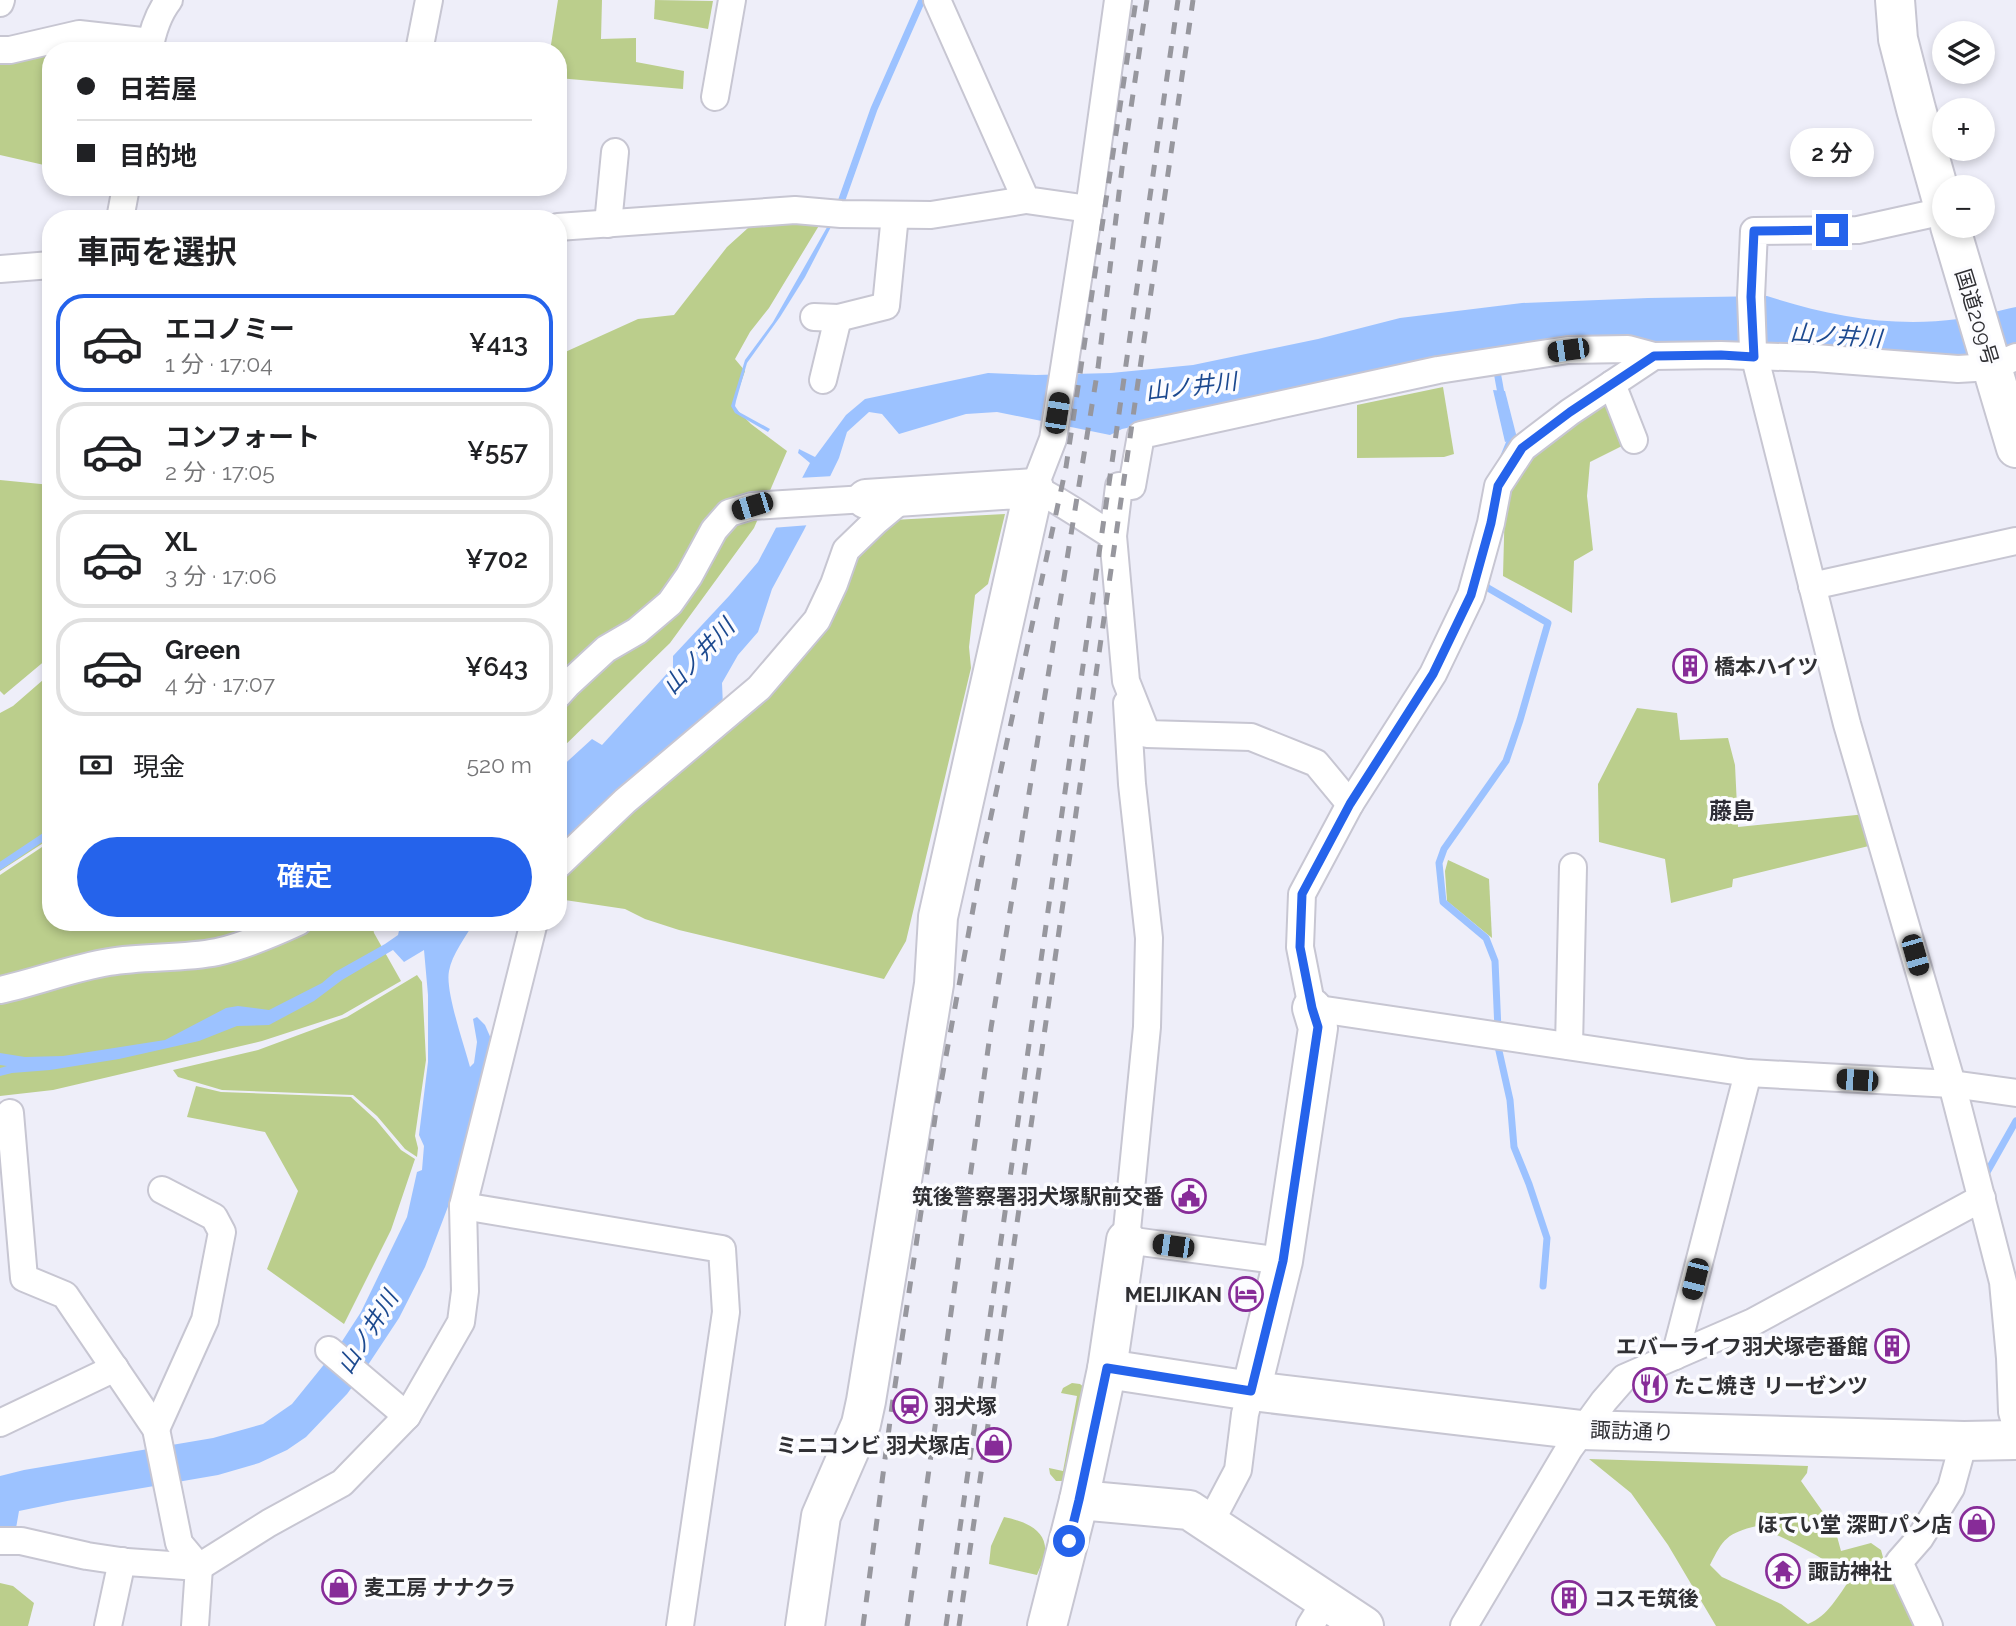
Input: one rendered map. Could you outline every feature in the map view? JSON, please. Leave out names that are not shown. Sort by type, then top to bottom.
[{"type":"main road","points":[[1895,0],[1898,39],[1934,175]]},
{"type":"main road","name":"国道209号","points":[[1954,238],[1974,304],[2004,362],[2016,448]]},
{"type":"main road","points":[[805,1626],[821,1516],[861,1424],[866,1401],[934,984],[938,917],[1034,488],[866,499]]},
{"type":"main road","points":[[1251,1391],[1283,1261],[1318,1027],[1312,1008]]},
{"type":"main road","points":[[1047,1626],[1079,1500],[1107,1368],[1126,1240]]},
{"type":"main road","name":"諏訪通り","points":[[1107,1368],[1251,1391],[1582,1430],[1964,1441],[2016,1440]]},
{"type":"main road","points":[[1079,1500],[1189,1510],[1210,1523],[1318,1613],[1364,1626]]},
{"type":"street","points":[[151,42],[164,6],[169,0]]},
{"type":"street","points":[[421,42],[429,0]]},
{"type":"street","points":[[715,97],[732,0]]},
{"type":"street","points":[[937,0],[1026,200]]},
{"type":"street","points":[[1113,536],[1059,500],[1034,488],[1053,439],[1118,0]]},
{"type":"street","points":[[44,42],[79,34],[126,42]]},
{"type":"street","points":[[0,50],[42,43]]},
{"type":"street","points":[[608,224],[615,152]]},
{"type":"street","points":[[567,227],[795,210],[841,214],[931,215],[1026,200],[1089,209]]},
{"type":"street","points":[[1932,212],[1858,230],[1754,231],[1751,297],[1753,354],[1847,723],[1952,1084],[2003,1282],[2012,1412],[2016,1426]]},
{"type":"street","points":[[823,380],[826,318],[886,306],[895,215]]},
{"type":"street","points":[[0,269],[42,266]]},
{"type":"street","points":[[1283,1261],[1126,1240],[1147,1027],[1149,938],[1132,784],[1113,536],[1119,486],[1132,486],[1140,435],[1438,370],[1568,350],[1628,349],[1654,356],[1753,354],[1958,369],[2004,362]]},
{"type":"street","points":[[1654,356],[1522,448],[1498,486],[1491,523],[1471,595],[1433,674],[1350,804],[1302,894],[1300,947],[1312,1008],[1748,1073],[1952,1084],[2016,1093]]},
{"type":"street","points":[[1612,384],[1634,440]]},
{"type":"street","points":[[567,856],[625,801],[759,688],[817,620],[846,550],[906,496]]},
{"type":"street","points":[[567,686],[606,649],[637,631],[670,603],[689,576],[714,530],[729,513],[752,506],[866,499]]},
{"type":"street","points":[[1812,586],[2016,541]]},
{"type":"street","points":[[1126,681],[1147,734],[1251,737],[1316,763],[1350,804]]},
{"type":"street","points":[[1569,1046],[1573,867]]},
{"type":"street","points":[[0,990],[66,970],[111,961],[216,952],[276,931]]},
{"type":"street","points":[[0,1541],[21,1541],[122,1561],[200,1567],[269,1523],[342,1483],[407,1416],[461,1322],[466,1291],[463,1206],[532,931]]},
{"type":"street","points":[[1675,1356],[1748,1073]]},
{"type":"street","points":[[10,1113],[12,1278],[65,1295],[115,1368],[157,1437],[179,1543],[200,1567],[195,1626]]},
{"type":"street","points":[[157,1437],[205,1320],[222,1233],[214,1217],[162,1191]]},
{"type":"street","points":[[1464,1626],[1565,1455],[1624,1378],[1753,1322],[1982,1198]]},
{"type":"street","points":[[463,1206],[722,1249],[726,1312],[680,1626]]},
{"type":"street","points":[[329,1350],[407,1416]]},
{"type":"street","points":[[0,1423],[115,1368]]},
{"type":"street","points":[[1210,1523],[1238,1470],[1245,1413],[1251,1391]]},
{"type":"street","points":[[1929,1626],[1899,1562],[1920,1538],[1951,1488],[1964,1441]]},
{"type":"street","points":[[108,1626],[122,1561]]},
{"type":"green space","points":[[558,0],[602,0],[601,39],[636,38],[636,62],[684,71],[683,89],[567,79],[567,42],[551,42]]},
{"type":"green space","points":[[655,0],[713,1],[708,29],[654,19]]},
{"type":"green space","points":[[42,51],[42,165],[0,155],[0,61]]},
{"type":"green space","points":[[823,219],[735,359],[745,371],[733,406],[751,424],[787,451],[754,528],[670,643],[567,743],[567,351],[638,319],[674,315],[727,247],[748,228]]},
{"type":"green space","points":[[1443,387],[1454,454],[1444,457],[1357,458],[1357,405]]},
{"type":"green space","points":[[1606,398],[1626,444],[1590,462],[1587,496],[1593,550],[1574,561],[1572,613],[1503,576],[1505,501],[1534,453]]},
{"type":"green space","points":[[0,480],[42,484],[42,663],[4,695],[0,691]]},
{"type":"green space","points":[[1005,514],[988,584],[975,595],[969,647],[971,668],[906,941],[884,979],[679,930],[625,909],[567,900],[567,868],[771,686],[853,555],[893,520]]},
{"type":"green space","points":[[42,681],[42,844],[0,871],[0,713],[13,706]]},
{"type":"green space","points":[[1637,708],[1677,713],[1680,740],[1728,738],[1735,765],[1738,827],[1866,814],[1873,845],[1733,879],[1732,887],[1671,903],[1665,859],[1599,842],[1598,784]]},
{"type":"green space","points":[[42,847],[42,931],[374,931],[401,981],[342,1015],[262,1041],[53,1090],[0,1096],[0,875]]},
{"type":"green space","points":[[1448,860],[1489,879],[1492,938],[1447,901],[1445,871]]},
{"type":"green space","points":[[417,975],[422,982],[426,1060],[415,1136],[417,1157],[405,1149],[377,1116],[353,1095],[222,1090],[178,1077],[173,1070],[258,1050],[347,1017]]},
{"type":"green space","points":[[196,1086],[221,1092],[351,1097],[376,1120],[401,1150],[415,1159],[391,1230],[344,1324],[267,1269],[298,1191],[265,1132],[187,1117]]},
{"type":"green space","points":[[1072,1383],[1080,1384],[1086,1389],[1064,1481],[1056,1481],[1049,1468],[1063,1471],[1077,1396],[1061,1393],[1063,1388]]},
{"type":"green space","points":[[1589,1459],[1808,1466],[1801,1481],[1835,1529],[1841,1551],[1871,1543],[1881,1550],[1884,1561],[1895,1563],[1924,1626],[1716,1626],[1668,1545],[1631,1493]],"holes":[[[1757,1526],[1817,1556],[1851,1578],[1827,1611],[1808,1624],[1781,1604],[1722,1577],[1710,1565],[1727,1538]]]},
{"type":"green space","points":[[1004,1517],[1026,1524],[1043,1538],[1045,1554],[1037,1575],[989,1564],[991,1546]]},
{"type":"green space","points":[[0,1583],[13,1586],[34,1603],[28,1626],[0,1626]]},
{"type":"water","points":[[830,222],[833,223],[805,277],[747,363],[735,406],[739,412],[770,429],[768,432],[735,413],[731,406],[745,360],[773,322]]},
{"type":"water","name":"山ノ井川","points":[[1767,296],[1837,314],[1909,322],[1958,319],[2016,307],[2016,347],[1964,360],[1444,361],[1122,429],[1110,435],[997,412],[966,414],[899,434],[882,414],[869,412],[847,432],[839,458],[772,589],[758,632],[738,655],[722,683],[723,706],[567,841],[567,762],[592,739],[602,745],[673,667],[673,656],[758,562],[810,463],[798,453],[799,449],[815,457],[846,415],[865,399],[988,373],[1111,373],[1193,365],[1318,339],[1400,318],[1522,303]]},
{"type":"water","points":[[1493,390],[1505,391],[1517,438],[1505,442]]},
{"type":"water","name":"山ノ井川","points":[[399,931],[469,931],[456,952],[449,971],[449,980],[456,1018],[470,1067],[474,1063],[477,1042],[473,1019],[477,1017],[485,1025],[492,1041],[449,1204],[425,1267],[399,1318],[364,1371],[347,1394],[306,1437],[287,1450],[259,1463],[218,1475],[19,1511],[15,1534],[0,1532],[0,1476],[213,1438],[263,1424],[292,1404],[339,1346],[361,1312],[407,1217],[417,1172],[422,1170],[424,1146],[419,1135],[428,1062],[428,995],[424,950],[404,962],[393,950],[342,980],[314,1001],[269,1025],[237,1026],[199,1041],[119,1059],[0,1076],[0,1068],[7,1066],[0,1065],[0,1053],[25,1057],[63,1056],[165,1040],[226,1008],[238,1006],[269,1010],[322,983],[335,972],[398,935]]},
{"type":"pier","points":[[834,476],[810,525],[771,528],[798,478]]},
{"type":"waterway","points":[[840,205],[874,109],[922,0]]},
{"type":"waterway","points":[[1496,366],[1502,399]]},
{"type":"waterway","points":[[1504,456],[1511,439],[1510,431]]},
{"type":"waterway","points":[[1482,582],[1548,623],[1506,761],[1444,849],[1439,863],[1443,902],[1486,938],[1495,961],[1498,1030]]},
{"type":"waterway","points":[[0,866],[42,838]]},
{"type":"waterway","points":[[1497,1042],[1510,1100],[1514,1147],[1547,1238],[1543,1286]]},
{"type":"waterway","points":[[1986,1174],[2016,1121]]},
{"type":"railway","points":[[863,1626],[892,1406],[937,1105],[985,844],[1066,467],[1136,0]]},
{"type":"railway","points":[[907,1626],[991,1028],[1098,368],[1122,168],[1147,0]]},
{"type":"railway","points":[[946,1626],[1178,0]]},
{"type":"railway","points":[[959,1626],[1193,0]]},
{"type":"place","name":"橋本ハイツ","points":[[1690,666]]},
{"type":"place","name":"筑後警察署羽犬塚駅前交番","points":[[1189,1196]]},
{"type":"place","name":"MEIJIKAN","points":[[1246,1294]]},
{"type":"place","name":"エバーライフ羽犬塚壱番館","points":[[1892,1346]]},
{"type":"place","name":"たこ焼き リーゼンツ","points":[[1650,1385]]},
{"type":"place","name":"羽犬塚","points":[[910,1406]]},
{"type":"place","name":"ミニコンビ 羽犬塚店","points":[[994,1445]]},
{"type":"place","name":"ほてい堂 深町パン店","points":[[1977,1524]]},
{"type":"place","name":"諏訪神社","points":[[1783,1571]]},
{"type":"place","name":"麦工房 ナナクラ","points":[[339,1587]]},
{"type":"place","name":"コスモ筑後","points":[[1569,1598]]},
{"type":"district","name":"藤島","points":[[1732,810]]},
{"type":"route","points":[[1069,1541],[1107,1368],[1251,1391],[1283,1261],[1318,1027],[1300,947],[1302,894],[1350,804],[1433,674],[1471,595],[1491,523],[1498,486],[1522,448],[1654,356],[1754,357],[1751,297],[1754,231],[1832,230]]}]
